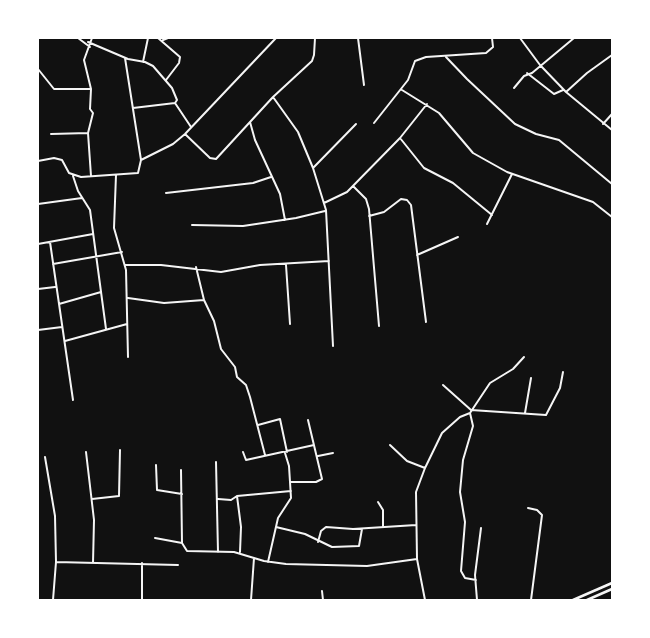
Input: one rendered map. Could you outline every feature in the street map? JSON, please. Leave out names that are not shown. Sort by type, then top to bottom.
[{"type":"highway","points":[[573,600],[612,583]]},
{"type":"highway","points":[[587,600],[612,589]]},
{"type":"street","points":[[78,38],[90,47]]},
{"type":"street","points":[[88,42],[92,38]]},
{"type":"street","points":[[143,62],[148,38]]},
{"type":"street","points":[[158,38],[163,40],[180,57],[179,63],[166,80]]},
{"type":"street","points":[[163,40],[168,38]]},
{"type":"street","points":[[141,160],[173,144],[185,134],[276,38]]},
{"type":"street","points":[[185,134],[213,160],[273,97],[312,60],[315,38]]},
{"type":"street","points":[[358,38],[364,85]]},
{"type":"street","points":[[374,123],[402,90],[410,77],[415,61],[426,57],[486,53],[493,47],[492,38]]},
{"type":"street","points":[[520,38],[540,65],[565,91],[612,130]]},
{"type":"street","points":[[514,88],[526,73],[532,72],[574,38]]},
{"type":"street","points":[[88,42],[90,47],[84,60],[91,89],[90,109],[93,113],[88,133],[91,176]]},
{"type":"street","points":[[88,42],[125,58],[152,66],[166,80],[176,96],[175,103],[192,127]]},
{"type":"street","points":[[446,56],[467,79],[515,124],[536,134],[559,140],[612,184]]},
{"type":"street","points":[[526,73],[554,94],[565,91],[587,72],[612,56]]},
{"type":"street","points":[[73,176],[138,173],[141,160],[125,58]]},
{"type":"street","points":[[38,69],[54,89],[91,89]]},
{"type":"street","points":[[402,90],[439,113],[473,153],[512,174],[593,202],[612,217]]},
{"type":"street","points":[[273,97],[298,132],[313,168],[326,210],[333,346]]},
{"type":"street","points":[[133,108],[175,103]]},
{"type":"street","points":[[323,203],[341,196],[353,186],[400,138],[427,104]]},
{"type":"street","points":[[603,124],[612,114]]},
{"type":"street","points":[[250,122],[271,177],[280,194],[285,220]]},
{"type":"street","points":[[313,168],[356,124]]},
{"type":"street","points":[[51,134],[88,133]]},
{"type":"street","points":[[400,138],[424,168],[453,183],[492,215]]},
{"type":"street","points":[[38,161],[54,158],[62,160],[73,176],[82,198],[90,210],[106,329]]},
{"type":"street","points":[[487,224],[512,174]]},
{"type":"street","points":[[116,175],[114,228],[125,265],[128,298],[128,357]]},
{"type":"street","points":[[166,193],[252,183],[271,177]]},
{"type":"street","points":[[353,186],[366,200],[369,216],[378,326]]},
{"type":"street","points":[[38,204],[82,198]]},
{"type":"street","points":[[369,216],[384,212],[401,199],[407,200],[411,205],[426,322]]},
{"type":"street","points":[[192,225],[234,227],[285,220],[326,210]]},
{"type":"street","points":[[38,244],[93,234]]},
{"type":"street","points":[[418,256],[458,237]]},
{"type":"street","points":[[50,242],[55,287],[65,340],[73,400]]},
{"type":"street","points":[[53,264],[122,252]]},
{"type":"street","points":[[125,265],[196,268],[221,272],[245,267],[329,261]]},
{"type":"street","points":[[286,265],[290,324]]},
{"type":"street","points":[[196,268],[204,300],[214,321],[221,349],[235,367],[237,377],[247,387],[265,455]]},
{"type":"street","points":[[38,289],[55,287]]},
{"type":"street","points":[[59,304],[101,292]]},
{"type":"street","points":[[128,298],[164,303],[204,300]]},
{"type":"street","points":[[65,340],[127,324]]},
{"type":"street","points":[[38,330],[62,327]]},
{"type":"street","points":[[425,600],[417,560],[416,525],[416,492],[424,468],[442,433],[470,411],[490,383],[513,370],[524,357]]},
{"type":"street","points":[[470,411],[546,415],[560,388],[563,372]]},
{"type":"street","points":[[525,413],[531,378]]},
{"type":"street","points":[[442,385],[470,411],[473,426],[463,460],[460,492],[465,522],[460,559],[462,576],[476,580]]},
{"type":"street","points":[[258,425],[280,419],[291,482],[291,498],[281,512],[268,562]]},
{"type":"street","points":[[291,482],[321,480],[318,456],[308,420]]},
{"type":"street","points":[[243,452],[246,460],[314,445]]},
{"type":"street","points":[[390,445],[407,461],[424,468]]},
{"type":"street","points":[[92,499],[119,496],[120,450]]},
{"type":"street","points":[[86,452],[92,499],[93,563]]},
{"type":"street","points":[[318,456],[333,453]]},
{"type":"street","points":[[45,457],[56,516],[56,562],[52,600]]},
{"type":"street","points":[[216,462],[218,552]]},
{"type":"street","points":[[156,465],[157,490],[182,494]]},
{"type":"street","points":[[181,470],[182,543],[187,550],[240,553],[268,562],[286,564],[367,566],[417,560]]},
{"type":"street","points":[[218,499],[235,499],[237,496],[291,491]]},
{"type":"street","points":[[237,496],[241,527],[240,553]]},
{"type":"street","points":[[378,502],[384,510],[383,527]]},
{"type":"street","points":[[528,508],[537,510],[542,515],[531,600]]},
{"type":"street","points":[[318,542],[324,527],[362,529],[416,525]]},
{"type":"street","points":[[276,527],[305,534],[332,548],[358,546],[362,529]]},
{"type":"street","points":[[477,600],[475,575],[482,528]]},
{"type":"street","points":[[155,538],[182,543]]},
{"type":"street","points":[[251,600],[254,558]]},
{"type":"street","points":[[56,562],[178,564]]},
{"type":"street","points":[[142,563],[142,600]]},
{"type":"street","points":[[322,591],[323,600]]}]
